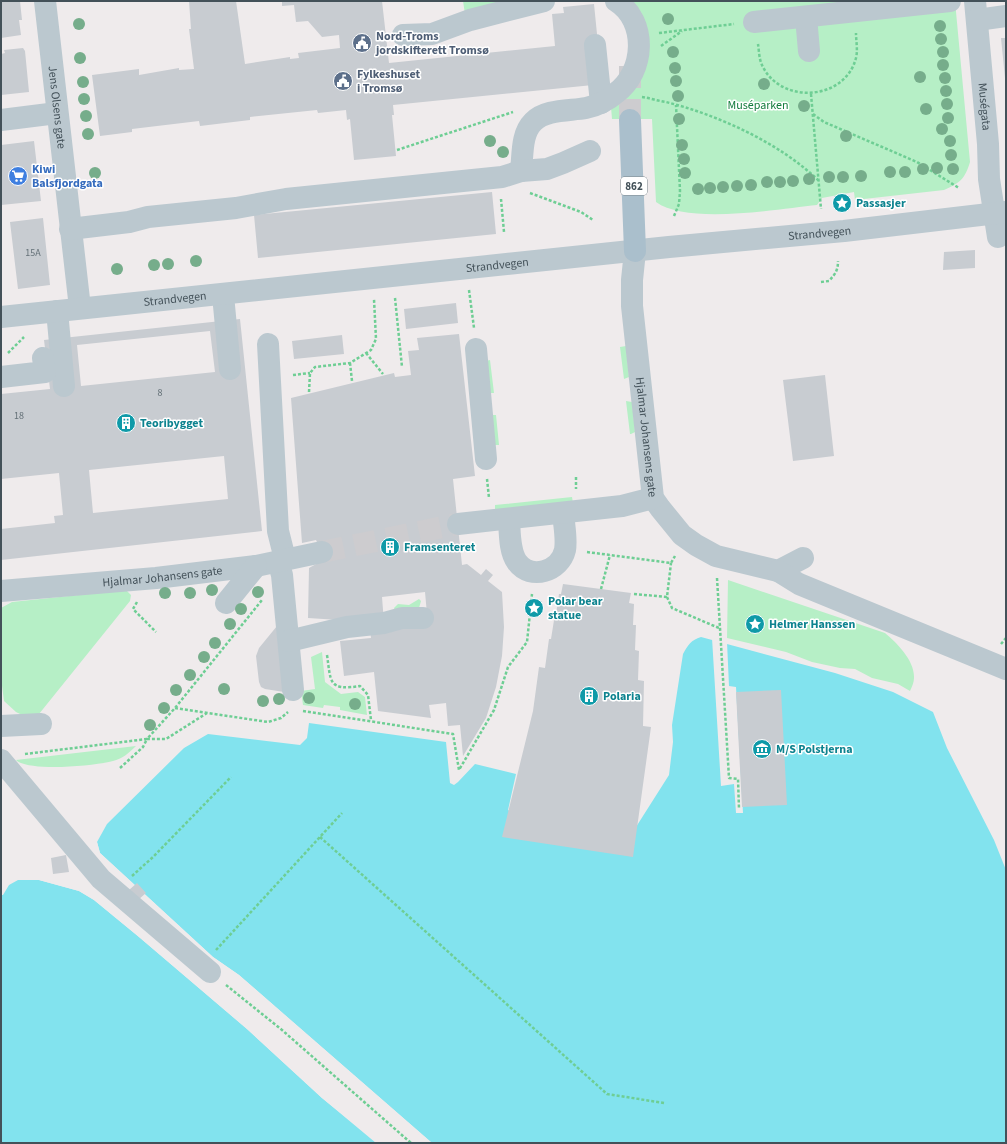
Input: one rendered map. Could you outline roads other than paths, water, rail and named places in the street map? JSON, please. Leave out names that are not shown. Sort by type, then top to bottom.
[{"type":"main road","name":"862","points":[[630,120],[636,251]]},
{"type":"street","name":"Jens Olsens gate","points":[[45,1],[80,308]]},
{"type":"street","points":[[403,34],[432,34],[470,20],[544,1]]},
{"type":"street","points":[[522,181],[525,136],[533,122],[546,115],[587,108],[608,98],[627,83],[636,66],[639,53],[638,34],[628,11],[616,1]]},
{"type":"street","points":[[754,22],[950,1]]},
{"type":"street","points":[[976,10],[1006,16]]},
{"type":"street","name":"Muségata","points":[[976,10],[999,212],[998,237]]},
{"type":"street","points":[[806,17],[809,51]]},
{"type":"street","points":[[596,45],[608,98]]},
{"type":"street","points":[[1,120],[57,113]]},
{"type":"street","points":[[70,229],[129,222],[148,217],[236,208],[286,199],[502,177],[522,181],[590,151]]},
{"type":"street","name":"Strandvegen","points":[[1,317],[80,308],[112,307],[636,251],[844,231],[999,212]]},
{"type":"street","name":"Hjalmar Johansens gate","points":[[458,524],[509,520],[622,506],[653,498],[632,306],[632,280],[636,251]]},
{"type":"street","points":[[223,295],[230,369]]},
{"type":"street","points":[[57,311],[64,386]]},
{"type":"street","points":[[268,344],[278,531],[289,641],[292,700]]},
{"type":"street","points":[[476,349],[486,459]]},
{"type":"street","points":[[1,377],[45,372],[43,358]]},
{"type":"street","points":[[653,498],[682,535],[716,556],[778,571],[799,584],[1006,669]]},
{"type":"street","points":[[509,520],[514,557],[523,568],[538,572],[552,569],[563,557],[566,543],[563,513]]},
{"type":"street","name":"Hjalmar Johansens gate","points":[[1,591],[156,578],[256,566],[282,565],[322,552]]},
{"type":"street","points":[[778,571],[803,558]]},
{"type":"street","points":[[226,603],[256,566]]},
{"type":"street","points":[[289,641],[347,627],[384,623],[402,618],[423,618]]},
{"type":"street","points":[[1,726],[41,724]]},
{"type":"street","points":[[9,757],[101,879],[212,963]]},
{"type":"water","points":[[701,637],[835,673],[893,692],[933,712],[947,748],[994,840],[1006,870],[1006,1143],[432,1143],[239,975],[213,957],[100,853],[97,842],[107,824],[184,748],[208,734],[300,745],[307,738],[309,723],[446,742],[450,783],[454,785],[475,764],[516,774],[508,810],[510,811],[636,827],[669,775],[673,742],[672,725],[683,654],[690,643]]},
{"type":"water","points":[[18,880],[39,880],[79,891],[94,900],[247,1029],[322,1098],[376,1143],[1,1143],[1,895],[3,895],[9,885]]},
{"type":"tunnel","points":[[630,66],[630,120]]},
{"type":"tunnel","points":[[322,552],[458,524]]},
{"type":"place","name":"Nord-Troms jordskifterett Tromsø","points":[[362,43]]},
{"type":"place","name":"Fylkeshuset i Tromsø","points":[[343,81]]},
{"type":"place","name":"Kiwi Balsfjordgata","points":[[18,176]]},
{"type":"place","name":"Passasjer","points":[[842,203]]},
{"type":"place","name":"Teoribygget","points":[[126,423]]},
{"type":"place","name":"Framsenteret","points":[[390,547]]},
{"type":"place","name":"Polar bear statue","points":[[534,608]]},
{"type":"place","name":"Helmer Hanssen","points":[[755,624]]},
{"type":"place","name":"Polaria","points":[[589,696]]},
{"type":"place","name":"M/S Polstjerna","points":[[762,749]]},
{"type":"park label","name":"Muséparken","points":[[758,105]]}]
